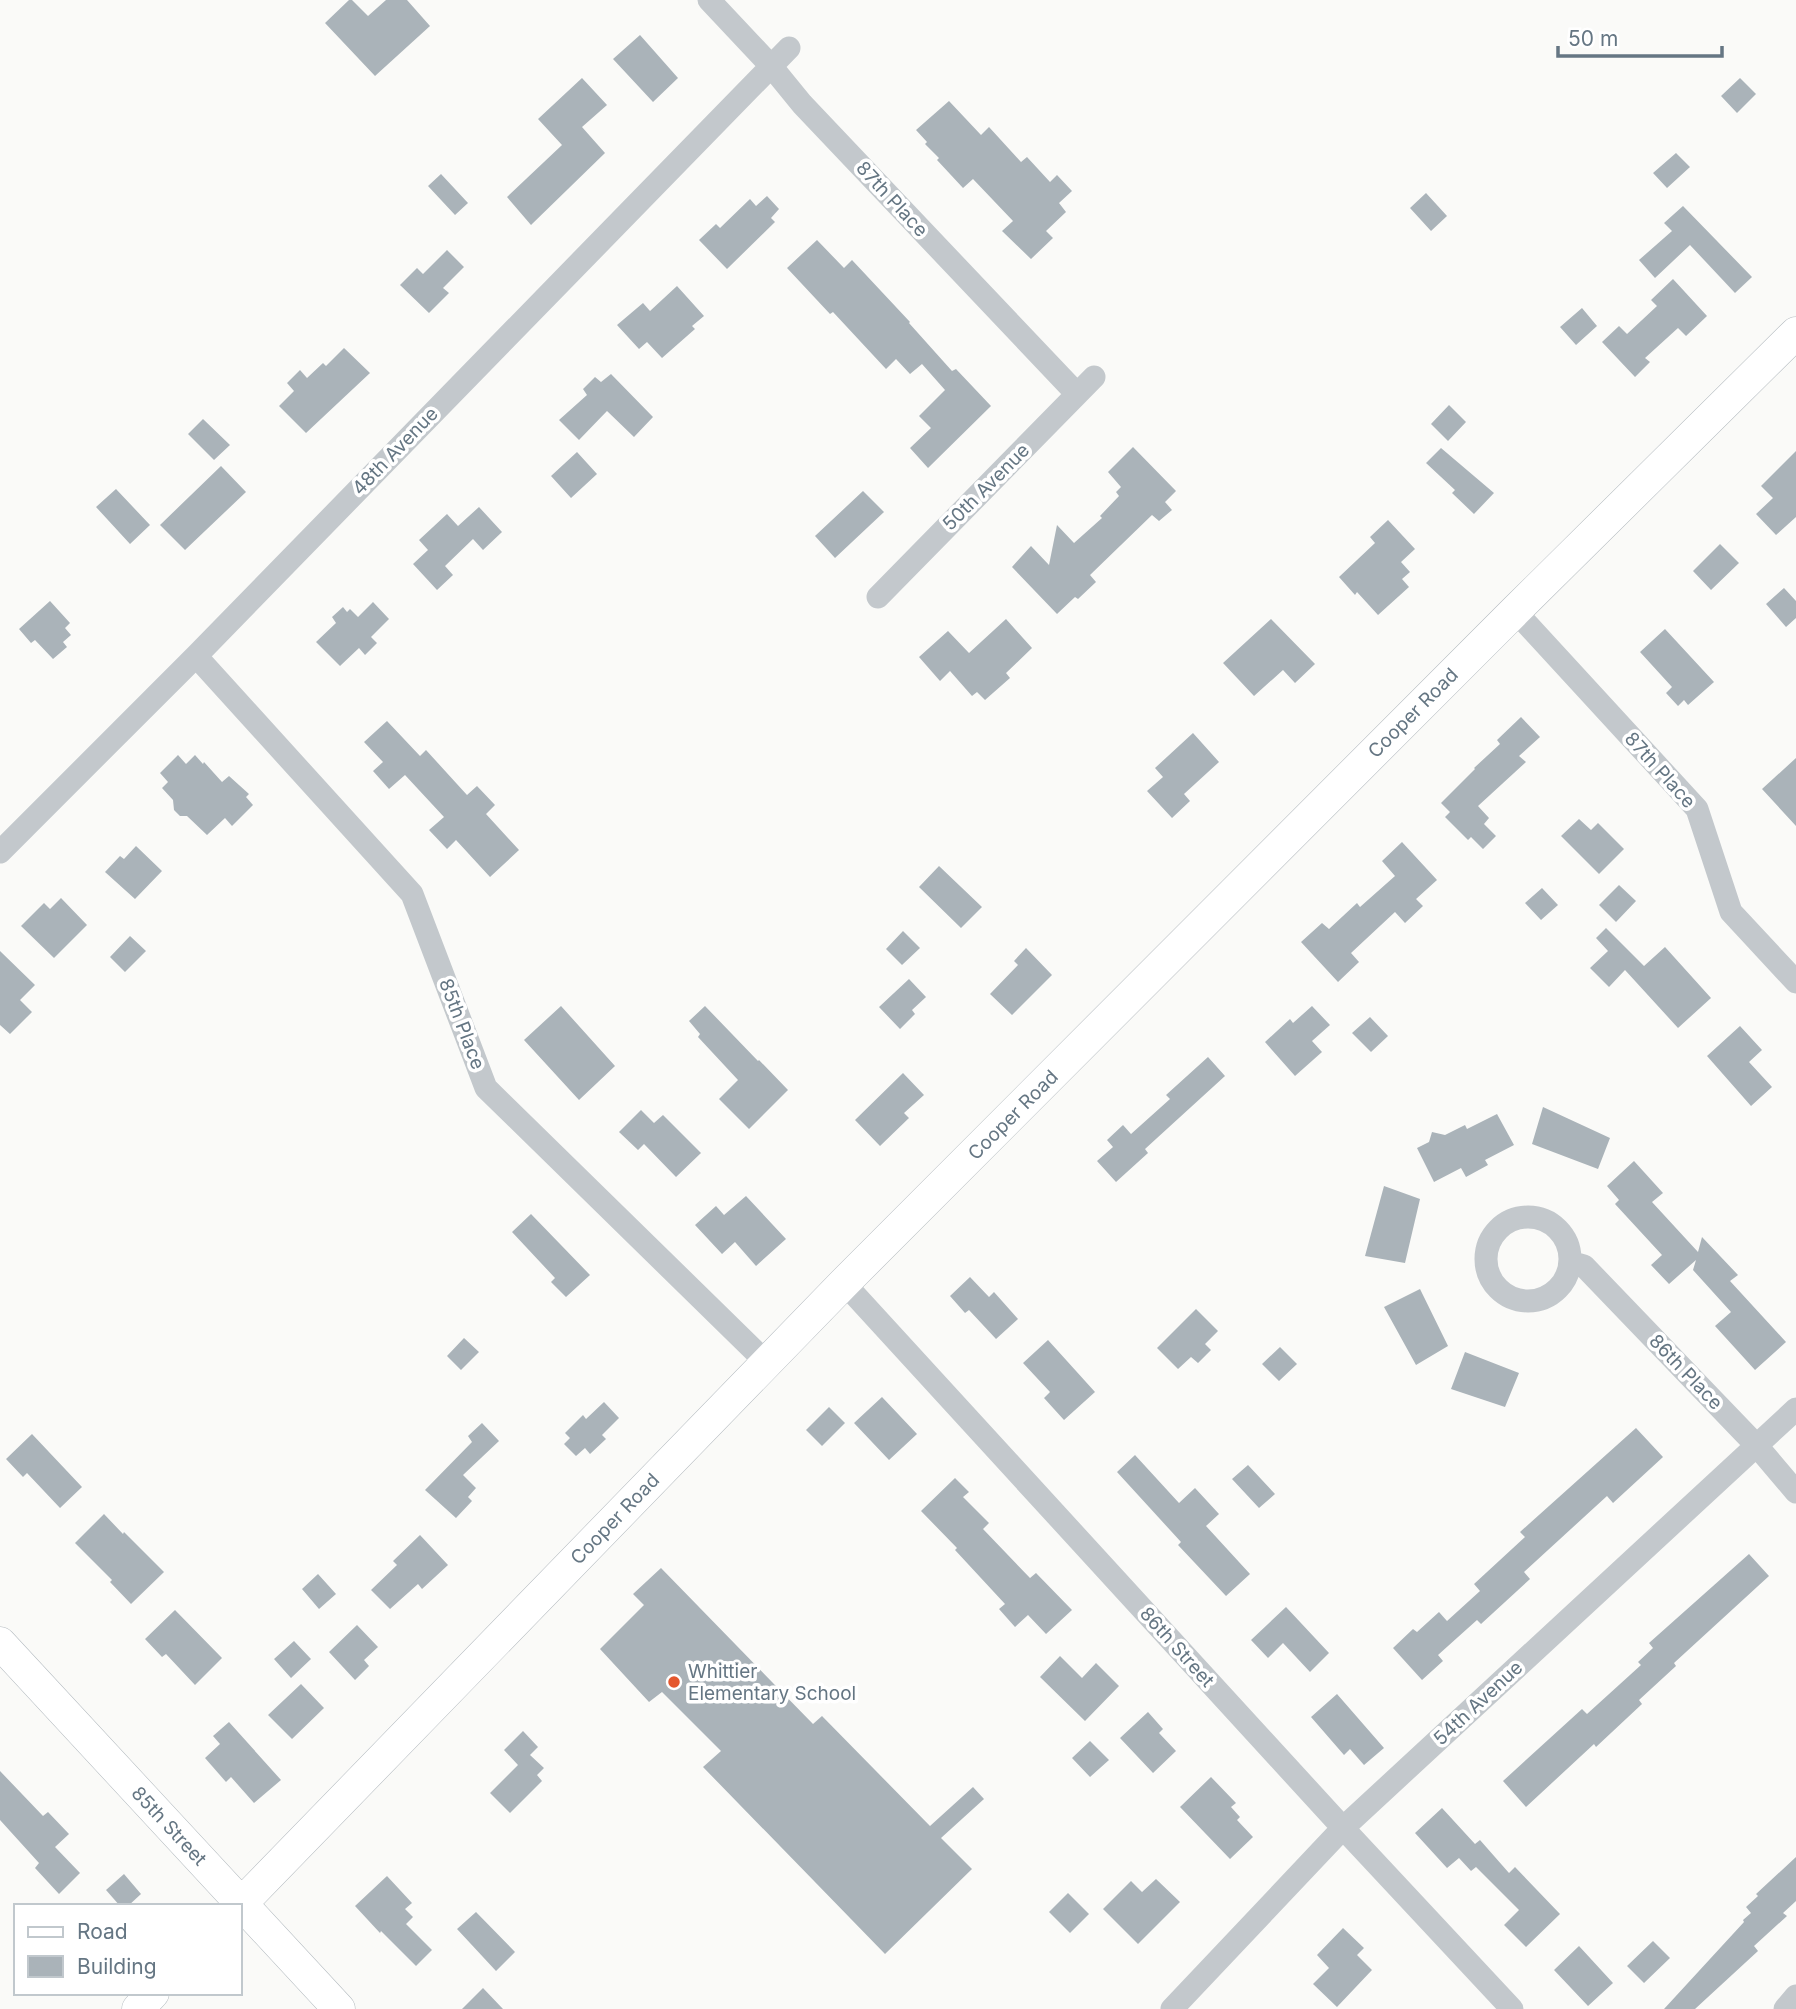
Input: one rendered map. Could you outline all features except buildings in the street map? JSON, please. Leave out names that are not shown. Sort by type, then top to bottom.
[{"type":"street","name":"87th Place","points":[[709,0],[771,66],[802,104],[1077,394]]},
{"type":"street","name":"48th Avenue","points":[[0,852],[196,656],[789,48]]},
{"type":"street","name":"Cooper Road","points":[[241,1904],[844,1283],[1514,611],[1796,333]]},
{"type":"street","name":"50th Avenue","points":[[878,597],[1094,377]]},
{"type":"street","name":"87th Place","points":[[1514,611],[1697,809],[1731,912],[1796,982]]},
{"type":"street","name":"85th Place","points":[[196,656],[412,894],[486,1088],[767,1363]]},
{"type":"street","name":"86th Place","points":[[1570,1262],[1584,1266],[1757,1446],[1796,1492]]},
{"type":"street","name":"86th Street","points":[[844,1283],[1512,2009]]},
{"type":"street","name":"54th Avenue","points":[[1172,2009],[1343,1828],[1796,1409]]},
{"type":"street","name":"85th Street","points":[[0,1643],[239,1904]]},
{"type":"street","name":"85th Street","points":[[242,1907],[339,2009]]},
{"type":"street","points":[[138,2009],[151,1995]]},
{"type":"street","points":[[1785,2009],[1796,1996]]},
{"type":"place","name":"Whittier Elementary School","points":[[674,1682]]}]
